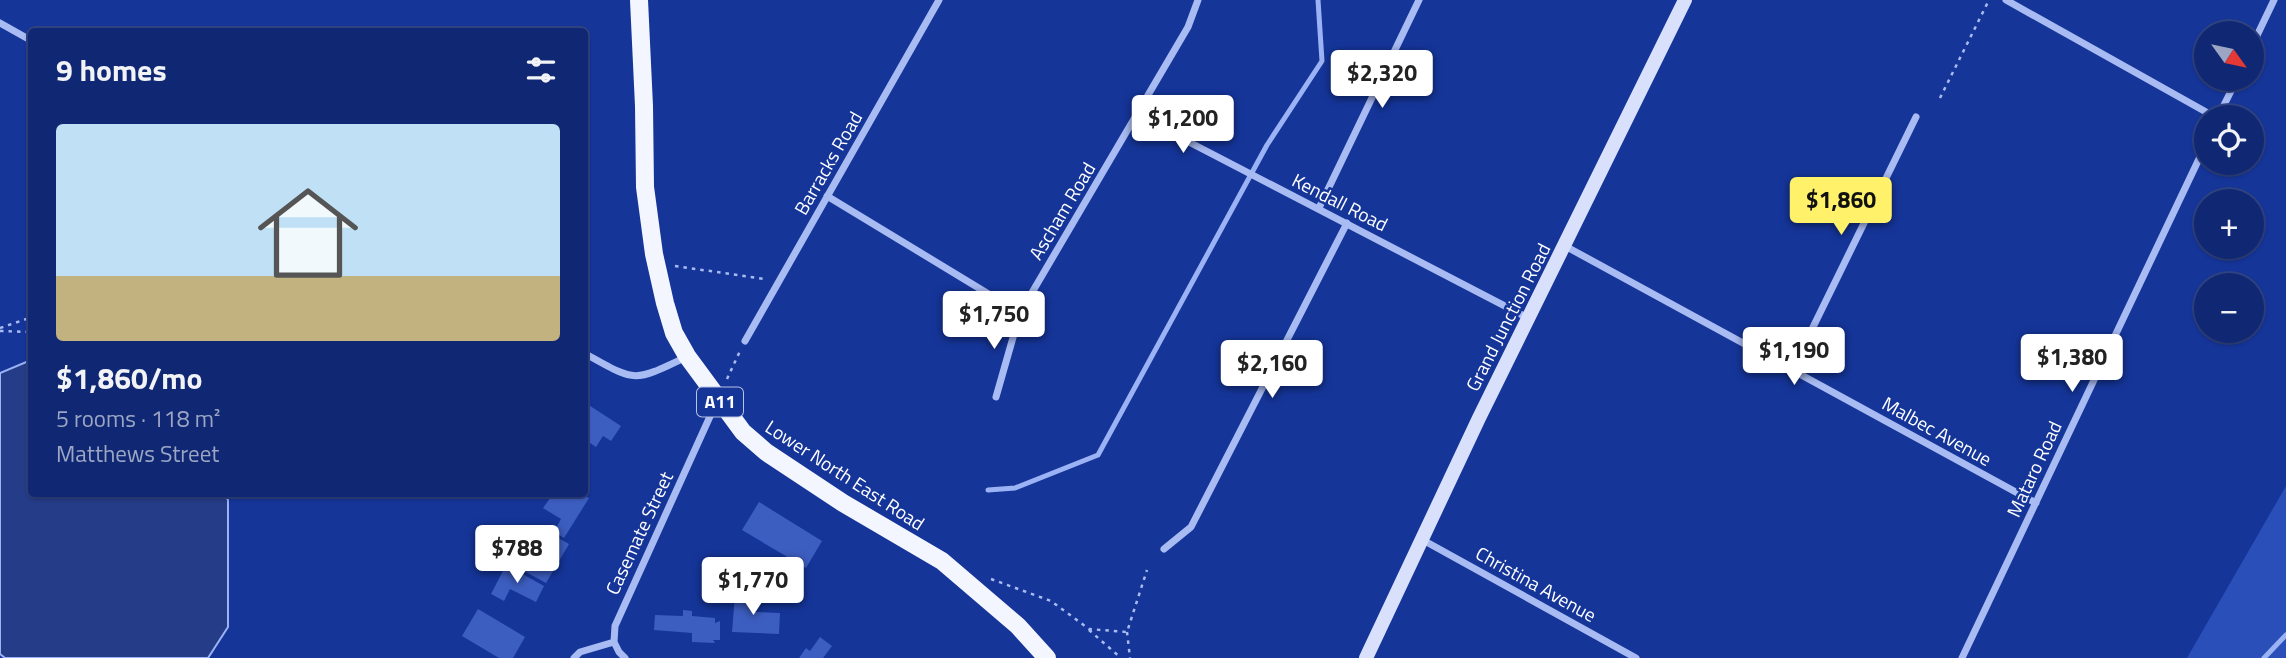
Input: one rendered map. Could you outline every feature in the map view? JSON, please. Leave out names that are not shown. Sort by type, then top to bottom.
[{"type":"main road","name":"Lower North East Road","points":[[639,0],[645,106],[645,187],[656,264],[674,333],[687,356],[743,432],[766,452],[843,503],[942,561],[1018,626],[1047,658]]},
{"type":"main road","name":"Grand Junction Road","points":[[1366,656],[1420,538],[1685,0]]},
{"type":"street","name":"Barracks Road","points":[[745,341],[939,0]]},
{"type":"street","name":"Ascham Road","points":[[996,397],[1020,313],[1188,27],[1198,0]]},
{"type":"street","points":[[1319,208],[1419,0]]},
{"type":"street","points":[[2006,0],[2195,105]]},
{"type":"street","points":[[2264,21],[2274,0]]},
{"type":"street","points":[[0,23],[28,39]]},
{"type":"street","name":"Kendall Road","points":[[1137,115],[1529,318]]},
{"type":"street","points":[[1792,370],[1916,117]]},
{"type":"street","name":"Mataro Road","points":[[1962,658],[2194,169]]},
{"type":"street","points":[[827,196],[1020,313]]},
{"type":"street","points":[[1164,549],[1191,527],[1347,223]]},
{"type":"street","name":"Malbec Avenue","points":[[1565,246],[2036,503]]},
{"type":"street","points":[[588,355],[635,377],[650,374],[687,356]]},
{"type":"street","name":"Casemate Street","points":[[614,642],[615,626],[718,399]]},
{"type":"street","name":"Christina Avenue","points":[[1420,538],[1636,658]]},
{"type":"street","points":[[574,658],[580,652],[614,642],[625,658]]},
{"type":"path","points":[[1940,98],[1989,0]]},
{"type":"path","points":[[656,264],[779,281]]},
{"type":"path","points":[[0,330],[28,319]]},
{"type":"path","points":[[0,330],[28,332]]},
{"type":"path","points":[[718,399],[745,341]]},
{"type":"path","points":[[1130,658],[1127,632],[1147,570]]},
{"type":"path","points":[[990,579],[1051,601],[1089,629],[1121,658]]},
{"type":"path","points":[[1089,629],[1127,632]]},
{"type":"shaded area","points":[[28,361],[28,497],[226,497],[228,627],[208,658],[5,658],[0,654],[0,373]]},
{"type":"shaded area","points":[[2286,486],[2286,658],[2187,658]]},
{"type":"building","points":[[588,405],[621,426],[611,441],[603,436],[596,447],[588,442]]},
{"type":"building","points":[[551,497],[589,498],[564,538],[554,532],[561,519],[543,508]]},
{"type":"building","points":[[759,502],[822,541],[806,568],[742,530]]},
{"type":"building","points":[[553,535],[569,544],[546,583],[513,565],[524,546],[541,555]]},
{"type":"building","points":[[506,565],[544,586],[536,602],[510,589],[504,601],[491,594]]},
{"type":"building","points":[[735,594],[755,595],[755,612],[780,613],[779,634],[732,632]]},
{"type":"building","points":[[478,609],[525,637],[513,658],[499,658],[462,636]]},
{"type":"building","points":[[683,610],[692,611],[692,616],[715,618],[715,623],[720,621],[720,640],[713,640],[715,643],[692,642],[692,633],[654,630],[655,615],[683,616]]},
{"type":"building","points":[[820,637],[832,646],[823,658],[799,658],[806,648],[810,651]]},
{"type":"waterway","points":[[988,490],[1015,488],[1098,455],[1267,145],[1322,61],[1318,0]]},
{"type":"waterway","points":[[2264,658],[2286,635]]}]
